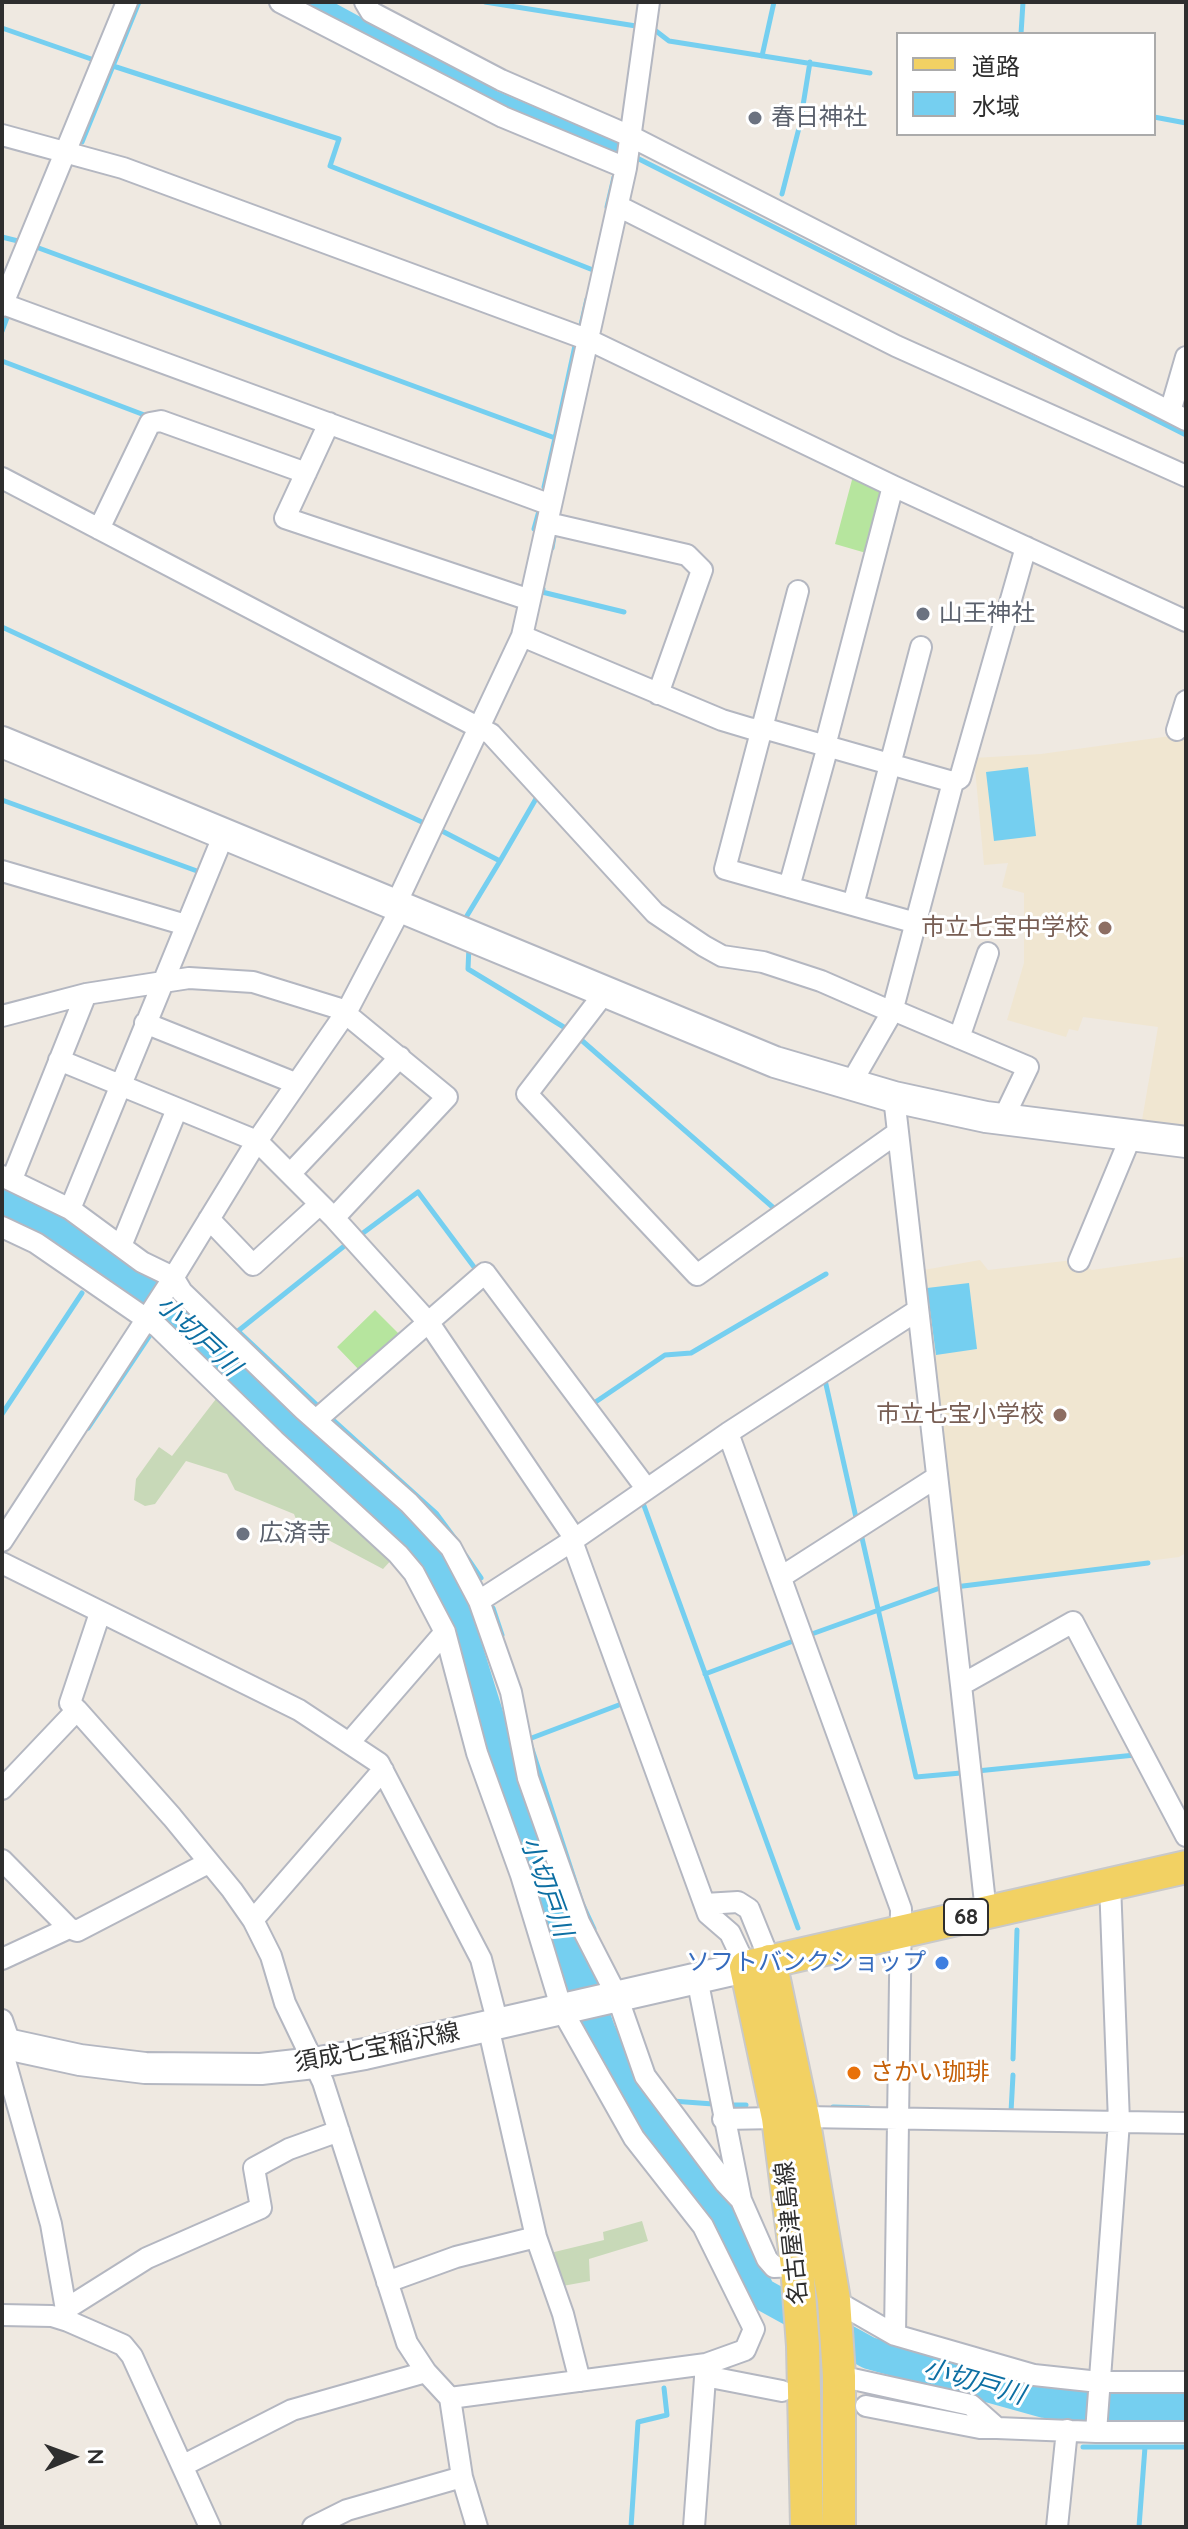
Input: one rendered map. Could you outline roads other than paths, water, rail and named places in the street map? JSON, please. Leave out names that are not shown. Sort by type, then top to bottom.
[{"type":"main road","name":"68","points":[[758,1964],[1186,1867]]},
{"type":"main road","name":"名古屋津島線","points":[[758,1964],[834,2304],[838,2369],[839,2527]]},
{"type":"main road","name":"名古屋津島線","points":[[791,2118],[803,2346],[807,2527]]},
{"type":"street","points":[[127,2],[2,305],[329,423],[550,514],[687,555],[702,570],[658,694]]},
{"type":"street","points":[[280,2],[503,117],[628,152]]},
{"type":"street","points":[[365,2],[371,12],[501,80],[628,152],[1178,416],[1186,357]]},
{"type":"street","points":[[2,1541],[172,1280],[257,1141],[346,1012],[399,905],[522,636],[618,206],[649,2]]},
{"type":"street","points":[[2,135],[123,168],[589,340],[893,486],[1186,621]]},
{"type":"street","points":[[618,206],[896,346],[1186,476]]},
{"type":"street","points":[[99,529],[150,423],[161,421],[306,473]]},
{"type":"street","points":[[329,423],[285,518],[530,600]]},
{"type":"street","points":[[2,478],[491,734],[655,913],[722,956],[763,962],[821,981],[1028,1067],[1003,1119]]},
{"type":"street","points":[[789,887],[893,486]]},
{"type":"street","points":[[850,1085],[893,1011],[953,782],[960,778],[1026,547]]},
{"type":"street","points":[[798,591],[725,869],[916,923]]},
{"type":"street","points":[[522,636],[722,720],[752,729],[763,728],[953,782]]},
{"type":"street","points":[[853,905],[921,647]]},
{"type":"street","points":[[1177,730],[1186,701]]},
{"type":"street","points":[[2,742],[775,1062],[894,1097],[1003,1119],[1186,1142]]},
{"type":"street","points":[[70,1209],[224,834]]},
{"type":"street","points":[[2,871],[186,925]]},
{"type":"street","points":[[959,1038],[988,953]]},
{"type":"street","points":[[3,1018],[86,994],[189,978],[253,982],[346,1012],[447,1097],[327,1211],[253,1265],[209,1219]]},
{"type":"street","points":[[606,991],[527,1094],[697,1275],[897,1133]]},
{"type":"street","points":[[86,994],[7,1177],[70,1209],[172,1280],[316,1420],[431,1524],[451,1548],[479,1601],[511,1692],[528,1778],[579,1922],[614,1997],[645,2076],[741,2200]]},
{"type":"street","points":[[145,1023],[295,1083]]},
{"type":"street","points":[[290,1174],[400,1057]]},
{"type":"street","points":[[59,1060],[257,1141],[327,1211],[429,1323],[574,1540],[708,1914],[758,1964]]},
{"type":"street","points":[[894,1097],[986,1912]]},
{"type":"street","points":[[121,1246],[177,1109]]},
{"type":"street","points":[[1079,1261],[1131,1136]]},
{"type":"street","points":[[2,1227],[36,1243],[148,1316],[274,1440],[398,1554],[421,1585],[445,1632],[477,1753],[565,2009],[634,2138],[703,2226],[754,2329],[745,2350],[705,2370]]},
{"type":"street","points":[[316,1420],[485,1273],[646,1488]]},
{"type":"street","points":[[479,1601],[574,1540],[728,1433],[918,1310]]},
{"type":"street","points":[[728,1433],[901,1909],[895,2335]]},
{"type":"street","points":[[781,1577],[937,1477]]},
{"type":"street","points":[[2,1563],[299,1710],[379,1763],[481,1959],[536,2237],[563,2314],[580,2381]]},
{"type":"street","points":[[100,1613],[70,1703],[172,1817],[232,1890],[253,1920],[271,1956],[285,2003],[323,2082],[407,2343],[426,2372],[450,2398],[462,2477],[477,2527]]},
{"type":"street","points":[[961,1685],[1073,1622],[1186,1836]]},
{"type":"street","points":[[349,1743],[445,1632]]},
{"type":"street","points":[[2,1789],[77,1710]]},
{"type":"street","points":[[253,1920],[383,1770]]},
{"type":"street","points":[[2,1860],[69,1928],[77,1931],[208,1863]]},
{"type":"street","points":[[1096,2429],[1119,2122],[1110,1883]]},
{"type":"street","points":[[705,1904],[738,1902],[749,1909],[758,1964]]},
{"type":"street","points":[[2,1959],[69,1928]]},
{"type":"street","name":"須成七宝稲沢線","points":[[4,2040],[80,2060],[145,2068],[246,2069],[314,2063],[758,1964]]},
{"type":"street","points":[[697,1978],[741,2200],[767,2259],[774,2267],[798,2278]]},
{"type":"street","points":[[4,2040],[51,2224],[67,2315]]},
{"type":"street","points":[[723,2119],[899,2117],[1186,2123]]},
{"type":"street","points":[[2,2315],[67,2315],[147,2258],[261,2208],[254,2168],[289,2149],[339,2131]]},
{"type":"street","points":[[387,2282],[456,2257],[536,2237]]},
{"type":"street","points":[[834,2304],[895,2335],[1034,2375],[1099,2385],[1186,2382]]},
{"type":"street","points":[[67,2315],[123,2345],[132,2356],[210,2527]]},
{"type":"street","points":[[838,2369],[971,2405],[997,2428]]},
{"type":"street","points":[[694,2527],[705,2370]]},
{"type":"street","points":[[450,2398],[580,2381],[705,2370],[782,2391]]},
{"type":"street","points":[[184,2465],[292,2410],[426,2372]]},
{"type":"street","points":[[866,2406],[980,2428],[1186,2432]]},
{"type":"street","points":[[1057,2527],[1067,2430]]},
{"type":"street","points":[[313,2527],[349,2519],[462,2477]]},
{"type":"water","points":[[305,2],[333,2],[497,91],[624,145],[622,157],[490,101]]},
{"type":"water","points":[[1028,767],[1036,836],[994,841],[986,772]]},
{"type":"water","points":[[969,1283],[977,1349],[936,1355],[927,1288]]},
{"type":"waterway","points":[[82,142],[139,2]]},
{"type":"waterway","points":[[485,2],[636,26]]},
{"type":"waterway","points":[[762,56],[774,2]]},
{"type":"waterway","points":[[1021,32],[1023,2]]},
{"type":"waterway","points":[[2,28],[94,60]]},
{"type":"waterway","points":[[656,31],[669,41],[870,73]]},
{"type":"waterway","points":[[782,194],[800,124],[810,62]]},
{"type":"waterway","points":[[110,65],[339,139],[330,166],[593,270]]},
{"type":"waterway","points":[[1156,117],[1186,123]]},
{"type":"waterway","points":[[633,156],[1186,435]]},
{"type":"waterway","points":[[607,207],[614,177]]},
{"type":"waterway","points":[[2,237],[18,241]]},
{"type":"waterway","points":[[36,247],[555,438],[544,487]]},
{"type":"waterway","points":[[581,325],[587,299]]},
{"type":"waterway","points":[[2,331],[8,315]]},
{"type":"waterway","points":[[555,438],[576,341]]},
{"type":"waterway","points":[[2,361],[147,416]]},
{"type":"waterway","points":[[534,529],[539,511]]},
{"type":"waterway","points":[[552,548],[554,536]]},
{"type":"waterway","points":[[543,589],[542,592],[624,612]]},
{"type":"waterway","points":[[2,627],[424,823]]},
{"type":"waterway","points":[[500,861],[537,797]]},
{"type":"waterway","points":[[2,800],[197,871]]},
{"type":"waterway","points":[[442,831],[500,861],[465,919]]},
{"type":"waterway","points":[[469,946],[468,969],[567,1029]]},
{"type":"waterway","points":[[579,1038],[776,1210]]},
{"type":"waterway","points":[[359,1236],[418,1192],[477,1271]]},
{"type":"waterway","name":"小切戸川","points":[[2,1201],[47,1223],[152,1293],[410,1533],[437,1566],[451,1598],[512,1794],[600,2032],[643,2116],[718,2207],[760,2293],[869,2353],[1045,2402],[1077,2407],[1186,2407]]},
{"type":"waterway","points":[[318,1406],[238,1331],[348,1243]]},
{"type":"waterway","points":[[594,1403],[665,1355],[691,1353],[826,1274]]},
{"type":"waterway","points":[[2,1414],[82,1293]]},
{"type":"waterway","points":[[88,1428],[152,1332]]},
{"type":"waterway","points":[[219,1354],[225,1347]]},
{"type":"waterway","points":[[825,1380],[857,1522]]},
{"type":"waterway","points":[[331,1418],[436,1513],[456,1540]]},
{"type":"waterway","points":[[643,1503],[798,1928]]},
{"type":"waterway","points":[[862,1538],[916,1777],[961,1773]]},
{"type":"waterway","points":[[466,1556],[481,1578]]},
{"type":"waterway","points":[[955,1587],[1148,1563]]},
{"type":"waterway","points":[[809,1635],[940,1588]]},
{"type":"waterway","points":[[493,1608],[502,1635]]},
{"type":"waterway","points":[[705,1674],[796,1640]]},
{"type":"waterway","points":[[529,1739],[624,1703]]},
{"type":"waterway","points":[[497,1747],[508,1743]]},
{"type":"waterway","points":[[531,1746],[582,1903],[594,1929]]},
{"type":"waterway","points":[[977,1771],[1135,1755]]},
{"type":"waterway","points":[[1013,2059],[1017,1930]]},
{"type":"waterway","points":[[1011,2112],[1013,2075]]},
{"type":"waterway","points":[[672,2101],[713,2104]]},
{"type":"waterway","points":[[730,2105],[746,2105]]},
{"type":"waterway","points":[[833,2107],[869,2108]]},
{"type":"waterway","points":[[643,2116],[657,2112]]},
{"type":"waterway","points":[[631,2527],[638,2422],[667,2415],[664,2388]]},
{"type":"waterway","points":[[1083,2447],[1186,2447]]},
{"type":"waterway","points":[[1139,2527],[1145,2447]]},
{"type":"place","name":"春日神社","points":[[755,118]]},
{"type":"place","name":"山王神社","points":[[923,614]]},
{"type":"place","name":"市立七宝中学校","points":[[1105,928]]},
{"type":"place","name":"市立七宝小学校","points":[[1060,1415]]},
{"type":"place","name":"広済寺","points":[[243,1534]]},
{"type":"place","name":"ソフトバンクショップ","points":[[942,1963]]},
{"type":"place","name":"さかい珈琲","points":[[854,2073]]}]
